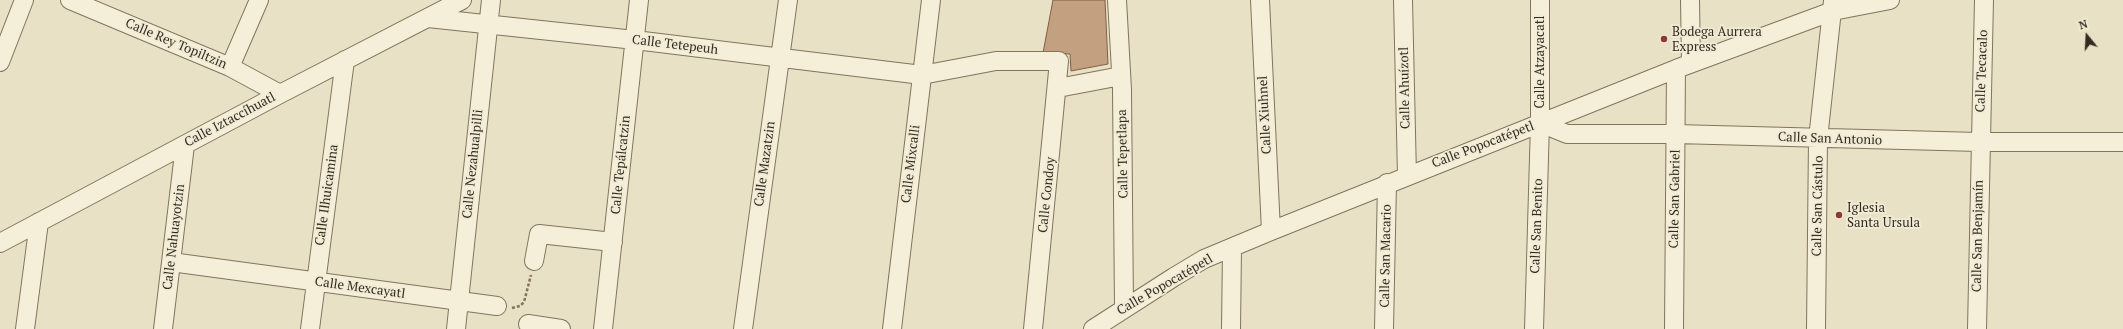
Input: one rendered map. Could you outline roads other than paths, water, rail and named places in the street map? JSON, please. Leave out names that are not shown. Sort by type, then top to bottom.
[{"type":"street","points":[[0,62],[24,0]]},
{"type":"street","name":"Calle Rey Topiltzin","points":[[70,0],[230,67],[280,94]]},
{"type":"street","points":[[230,67],[259,0]]},
{"type":"street","name":"Calle Iztaccíhuatl","points":[[0,243],[280,94],[462,0]]},
{"type":"street","name":"Calle Nezahualpilli","points":[[456,329],[491,0]]},
{"type":"street","name":"Calle Tepálcatzin","points":[[603,329],[639,0]]},
{"type":"street","name":"Calle Mazatzin","points":[[743,329],[788,0]]},
{"type":"street","name":"Calle Mixcalli","points":[[892,329],[931,0]]},
{"type":"street","name":"Calle Tepetlapa","points":[[1117,0],[1121,76],[1124,308]]},
{"type":"street","name":"Calle Xiuhnel","points":[[1260,0],[1271,231]]},
{"type":"street","name":"Calle Ahuízotl","points":[[1402,0],[1407,176]]},
{"type":"street","name":"Calle Atzayacatl","points":[[1540,0],[1540,123]]},
{"type":"street","name":"Calle San Gabriel","points":[[1674,329],[1676,134],[1690,0]]},
{"type":"street","name":"Calle Popocatépetl","points":[[1093,329],[1124,308],[1204,259],[1387,183],[1833,6],[1890,0]]},
{"type":"street","name":"Calle Tecacalo","points":[[1979,142],[1984,0]]},
{"type":"street","name":"Calle San Cástulo","points":[[1816,329],[1818,139],[1833,6]]},
{"type":"street","name":"Calle Tetepeuh","points":[[428,18],[635,40],[922,75],[996,61],[1059,61]]},
{"type":"street","name":"Calle Ilhuicamina","points":[[310,329],[315,281],[345,60]]},
{"type":"street","name":"Calle Condoy","points":[[1033,329],[1058,88],[1059,61]]},
{"type":"street","points":[[1058,88],[1121,76]]},
{"type":"street","name":"Calle San Antonio","points":[[1540,123],[1567,134],[1676,134],[1818,139],[1979,142],[2123,142]]},
{"type":"street","name":"Calle San Benito","points":[[1534,329],[1540,123]]},
{"type":"street","name":"Calle San Benjamín","points":[[1977,329],[1979,142]]},
{"type":"street","name":"Calle Nahuayotzin","points":[[163,329],[185,144]]},
{"type":"street","name":"Calle San Macario","points":[[1384,329],[1387,183]]},
{"type":"street","points":[[25,329],[39,222]]},
{"type":"street","points":[[534,261],[539,234],[613,242]]},
{"type":"street","points":[[1231,329],[1232,248]]},
{"type":"street","name":"Calle Mexcayatl","points":[[170,262],[459,302],[498,306]]},
{"type":"street","points":[[528,324],[560,329]]},
{"type":"place","name":"Bodega Aurrera Express","points":[[1664,39]]},
{"type":"place","name":"Iglesia Santa Ursula","points":[[1839,215]]}]
